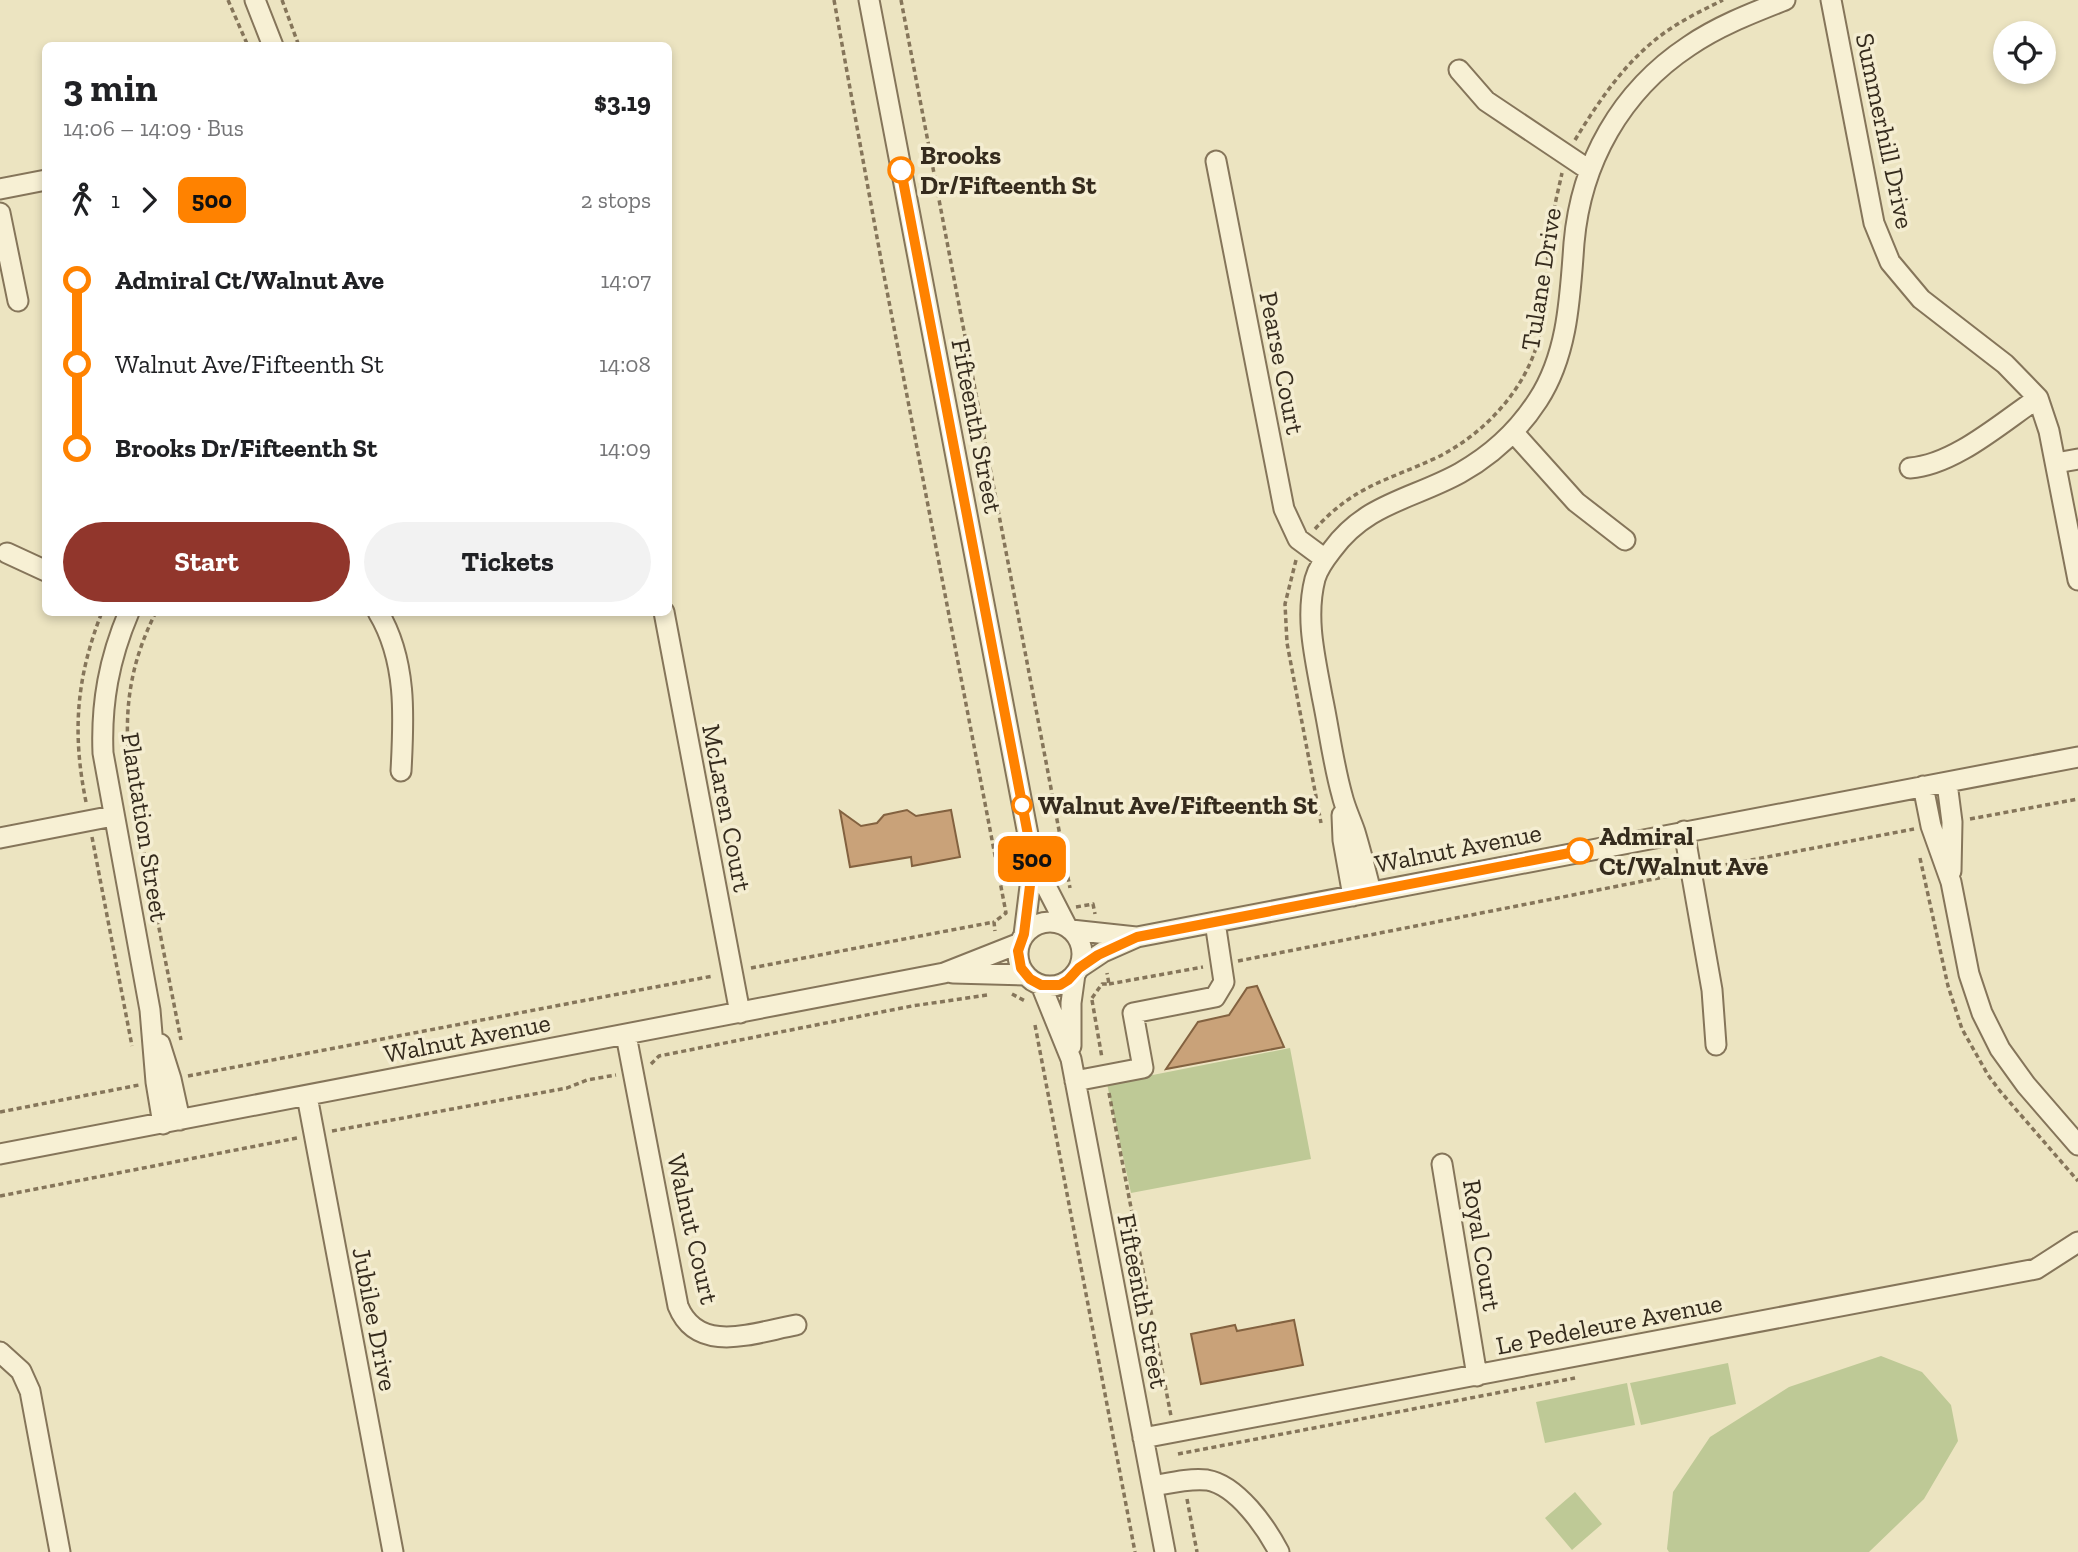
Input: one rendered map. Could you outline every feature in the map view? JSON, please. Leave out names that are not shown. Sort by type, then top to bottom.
[{"type":"street","points":[[255,0],[271,42]]},
{"type":"street","name":"Fifteenth Street","points":[[869,0],[1033,861],[1069,929]]},
{"type":"street","name":"Tulane Drive","points":[[1362,894],[1343,840],[1342,796],[1310,627],[1310,600],[1317,574],[1344,532],[1356,523],[1376,511],[1459,474],[1514,433],[1538,400],[1551,376],[1562,343],[1569,305],[1578,205],[1589,170],[1614,121],[1637,91],[1663,65],[1690,45],[1726,24],[1785,0]]},
{"type":"street","name":"Summerhill Drive","points":[[1831,0],[1874,223],[1891,262],[1921,299],[2005,364],[2038,398],[2049,431],[2078,580]]},
{"type":"street","points":[[1459,71],[1486,101],[1589,170]]},
{"type":"street","name":"Pearse Court","points":[[1216,161],[1284,509],[1294,533],[1304,545],[1325,559]]},
{"type":"street","points":[[0,189],[42,181]]},
{"type":"street","points":[[0,213],[18,302]]},
{"type":"street","points":[[1910,468],[1924,467],[1950,457],[2038,398]]},
{"type":"street","points":[[1514,433],[1576,502],[1625,540]]},
{"type":"street","points":[[2056,463],[2078,459]]},
{"type":"street","points":[[7,553],[42,569]]},
{"type":"street","name":"Plantation Street","points":[[128,616],[109,667],[104,697],[103,753],[171,1122]]},
{"type":"street","points":[[380,616],[392,643],[403,694],[401,771]]},
{"type":"street","name":"McLaren Court","points":[[665,616],[740,1013]]},
{"type":"street","name":"Walnut Avenue","points":[[1077,971],[1103,952],[1137,937],[2078,757]]},
{"type":"street","points":[[1947,783],[1952,822],[1951,882]]},
{"type":"street","points":[[1923,786],[1931,827],[1951,882],[1969,974],[1982,1013],[2000,1049],[2020,1076],[2074,1134]]},
{"type":"street","points":[[0,838],[113,816]]},
{"type":"street","points":[[1684,831],[1712,990],[1716,1045]]},
{"type":"street","name":"Fifteenth Street","points":[[1022,939],[1033,861]]},
{"type":"street","points":[[1049,922],[1069,929],[1078,938],[1081,948],[1077,971],[1060,985],[1033,980],[1018,960],[1022,939],[1039,923],[1049,922]]},
{"type":"street","points":[[1075,1082],[1143,1068],[1133,1013],[1215,997],[1224,982],[1215,922]]},
{"type":"street","name":"Walnut Avenue","points":[[1069,929],[1137,937]]},
{"type":"street","name":"Walnut Avenue","points":[[0,1154],[944,973],[999,952],[1022,939]]},
{"type":"street","name":"Fifteenth Street","points":[[1077,971],[1071,1003],[1071,1059],[1165,1552]]},
{"type":"street","name":"Walnut Avenue","points":[[944,973],[1002,975],[1033,980]]},
{"type":"street","name":"Fifteenth Street","points":[[1033,980],[1071,1059]]},
{"type":"street","name":"Walnut Court","points":[[626,1035],[682,1316],[699,1332],[720,1338],[796,1325]]},
{"type":"street","name":"Jubilee Drive","points":[[307,1096],[393,1552]]},
{"type":"street","name":"Royal Court","points":[[1441,1164],[1477,1376]]},
{"type":"street","name":"Le Pedeleure Avenue","points":[[1143,1438],[2036,1269],[2078,1242]]},
{"type":"street","points":[[0,1352],[20,1371],[30,1391],[60,1552]]},
{"type":"street","points":[[1153,1486],[1183,1480],[1205,1480],[1230,1491],[1260,1521],[1279,1552]]},
{"type":"path","points":[[228,0],[246,42]]},
{"type":"path","points":[[282,0],[298,42]]},
{"type":"path","points":[[0,1112],[994,922],[1006,913],[881,265],[863,151],[834,0]]},
{"type":"path","points":[[901,0],[1072,895]]},
{"type":"path","points":[[1323,833],[1287,643],[1285,614],[1288,585],[1294,565],[1314,530],[1340,504],[1361,490],[1459,445],[1491,419],[1510,397],[1532,357],[1540,335],[1553,210],[1574,142],[1602,97],[1633,60],[1669,29],[1723,0]]},
{"type":"path","points":[[154,616],[130,685],[126,738],[133,793],[183,1049]]},
{"type":"path","points":[[1952,822],[2078,799]]},
{"type":"path","points":[[89,821],[134,1059]]},
{"type":"path","points":[[1197,1552],[1091,998],[1102,984],[1221,964],[1931,827]]},
{"type":"path","points":[[1074,907],[1093,904],[1099,932]]},
{"type":"path","points":[[994,922],[999,952]]},
{"type":"path","points":[[1103,952],[1108,984]]},
{"type":"path","points":[[1002,975],[1007,992],[1031,1006]]},
{"type":"path","points":[[0,1196],[313,1134],[568,1088],[587,1080],[650,1068],[654,1059],[659,1056],[912,1006],[994,994]]},
{"type":"path","points":[[1034,1020],[1135,1552]]},
{"type":"green space","points":[[1290,1048],[1311,1159],[1131,1193],[1107,1084]]},
{"type":"green space","points":[[1881,1356],[1922,1372],[1951,1405],[1958,1441],[1924,1499],[1869,1552],[1669,1552],[1667,1549],[1673,1492],[1710,1437],[1789,1387]]},
{"type":"green space","points":[[1728,1363],[1736,1404],[1641,1425],[1630,1383]]},
{"type":"green space","points":[[1627,1383],[1635,1425],[1545,1443],[1536,1402]]},
{"type":"green space","points":[[1575,1492],[1602,1524],[1572,1550],[1545,1518]]},
{"type":"building","points":[[907,810],[916,816],[951,810],[960,857],[912,866],[911,857],[850,867],[840,811],[861,826],[877,823],[884,815]]},
{"type":"building","points":[[1257,986],[1284,1047],[1166,1069],[1198,1022],[1229,1015],[1247,988]]},
{"type":"building","points":[[1294,1320],[1303,1365],[1201,1384],[1191,1334],[1235,1325],[1237,1331]]},
{"type":"bus line","name":"500","points":[[901,170],[1033,861],[1024,934],[1018,951],[1018,960],[1025,975],[1041,985],[1060,985],[1098,955],[1137,937],[1580,851]]},
{"type":"place","name":"Brooks Dr/Fifteenth St","points":[[901,170]]},
{"type":"place","name":"Walnut Ave/Fifteenth St","points":[[1022,805]]},
{"type":"place","name":"Admiral Ct/Walnut Ave","points":[[1580,851]]}]
